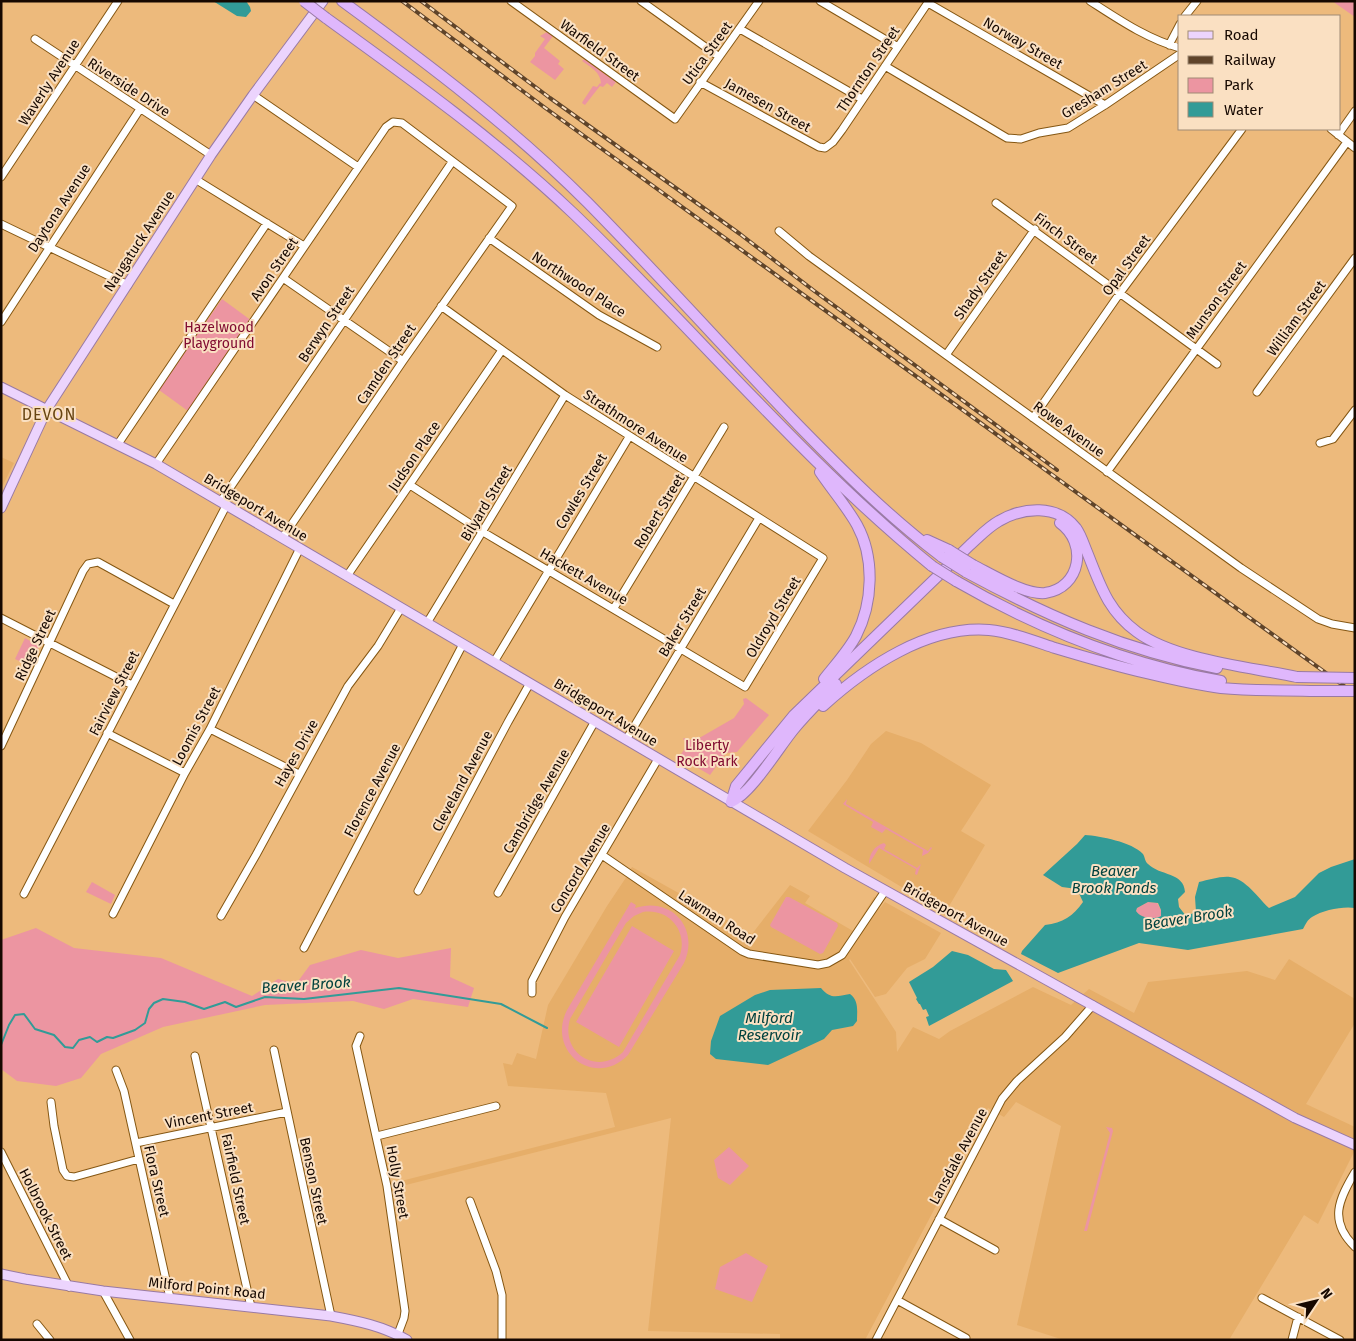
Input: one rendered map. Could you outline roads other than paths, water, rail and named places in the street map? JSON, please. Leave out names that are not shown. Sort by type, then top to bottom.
[{"type":"highway","points":[[304,1],[459,115],[547,190],[618,258],[848,493],[889,531],[932,566],[1006,608],[1055,632],[1125,658],[1173,672],[1220,681],[1270,688],[1316,691]]},
{"type":"highway","points":[[342,1],[455,85],[499,121],[560,176],[850,478],[908,532],[1048,615],[1131,647],[1178,660],[1227,670],[1297,677],[1355,678]]},
{"type":"highway","points":[[731,802],[736,786],[838,661],[856,636],[870,587],[869,564],[858,526],[802,447]]},
{"type":"highway","points":[[794,715],[991,526],[1010,516],[1028,511],[1046,511],[1056,514],[1063,517],[1075,528],[1106,599],[1120,617],[1136,632],[1153,642],[1194,656],[1297,677]]},
{"type":"highway","points":[[776,755],[792,731],[866,652],[996,531],[1024,518],[1054,520],[1067,528],[1076,544],[1078,552],[1076,568],[1070,578],[1058,588],[1044,593],[1031,592],[970,569]]},
{"type":"highway","points":[[731,802],[739,798],[746,791],[776,755],[836,694],[867,672],[906,649],[923,642],[961,632],[975,630],[1001,632],[1122,667],[1194,684],[1244,689],[1355,691]]},
{"type":"main road","name":"Naugatuck Avenue","points":[[1,508],[47,409],[211,155],[323,1]]},
{"type":"main road","name":"Bridgeport Avenue","points":[[1,386],[156,464],[886,891],[1304,1123],[1355,1145]]},
{"type":"main road","name":"Milford Point Road","points":[[1,1274],[25,1280],[103,1292],[331,1316],[367,1323],[398,1334],[407,1340]]},
{"type":"street","name":"Waverly Avenue","points":[[1,177],[118,1]]},
{"type":"street","name":"Warfield Street","points":[[511,1],[675,119]]},
{"type":"street","points":[[641,1],[718,56]]},
{"type":"street","name":"Utica Street","points":[[675,119],[718,56],[740,29],[759,1]]},
{"type":"street","points":[[820,1],[898,47]]},
{"type":"street","points":[[1090,1],[1100,4],[1132,27],[1178,47]]},
{"type":"street","points":[[1186,15],[1196,1]]},
{"type":"street","name":"Thornton Street","points":[[826,148],[842,130],[928,2]]},
{"type":"street","name":"Norway Street","points":[[928,2],[1105,105]]},
{"type":"street","points":[[1169,45],[1178,28]]},
{"type":"street","points":[[740,29],[862,99]]},
{"type":"street","name":"Riverside Drive","points":[[35,39],[211,155]]},
{"type":"street","name":"Gresham Street","points":[[885,66],[1007,138],[1021,139],[1062,130],[1073,125],[1178,55]]},
{"type":"street","name":"Jamesen Street","points":[[700,82],[819,147],[826,148]]},
{"type":"street","points":[[253,95],[358,167]]},
{"type":"street","name":"Daytona Avenue","points":[[1,322],[140,109]]},
{"type":"street","points":[[1338,135],[1355,111]]},
{"type":"street","name":"Avon Street","points":[[156,464],[386,127],[393,122],[402,123],[452,162]]},
{"type":"street","name":"Opal Street","points":[[1033,418],[1120,293],[1241,130]]},
{"type":"street","points":[[1332,130],[1355,148]]},
{"type":"street","name":"Munson Street","points":[[1107,472],[1347,142]]},
{"type":"street","name":"Camden Street","points":[[282,537],[512,206],[452,162]]},
{"type":"street","name":"Berwyn Street","points":[[224,503],[344,320],[452,162]]},
{"type":"street","points":[[195,179],[304,246]]},
{"type":"street","name":"Finch Street","points":[[996,203],[1217,364]]},
{"type":"street","points":[[118,444],[267,223]]},
{"type":"street","points":[[1,224],[128,285]]},
{"type":"street","name":"Shady Street","points":[[946,355],[1034,229]]},
{"type":"street","name":"Rowe Avenue","points":[[779,230],[809,256],[1241,568],[1318,619],[1332,624],[1355,628]]},
{"type":"street","name":"Northwood Place","points":[[488,238],[599,315],[657,347]]},
{"type":"street","name":"William Street","points":[[1257,392],[1355,258]]},
{"type":"street","points":[[283,278],[403,361]]},
{"type":"street","name":"Strathmore Avenue","points":[[441,306],[565,395],[823,558]]},
{"type":"street","name":"Judson Place","points":[[347,576],[502,350]]},
{"type":"street","name":"Bilyard Street","points":[[427,623],[565,395]]},
{"type":"street","points":[[1320,443],[1333,439],[1355,410]]},
{"type":"street","name":"Robert Street","points":[[614,608],[724,427]]},
{"type":"street","name":"Cowles Street","points":[[494,662],[629,436]]},
{"type":"street","name":"Hackett Avenue","points":[[410,485],[483,532],[614,608],[745,688]]},
{"type":"street","name":"Fairview Street","points":[[24,894],[224,503]]},
{"type":"street","name":"Baker Street","points":[[626,740],[758,518]]},
{"type":"street","name":"Loomis Street","points":[[113,914],[185,773],[210,729],[300,548]]},
{"type":"street","name":"Oldroyd Street","points":[[745,688],[823,558]]},
{"type":"street","name":"Ridge Street","points":[[1,746],[88,564],[98,562],[174,604]]},
{"type":"street","name":"Hayes Drive","points":[[221,916],[348,686],[378,646],[401,608]]},
{"type":"street","points":[[1,618],[132,685]]},
{"type":"street","name":"Florence Avenue","points":[[304,948],[463,644]]},
{"type":"street","name":"Cleveland Avenue","points":[[418,891],[530,683]]},
{"type":"street","name":"Cambridge Avenue","points":[[498,893],[595,721]]},
{"type":"street","points":[[210,729],[299,774]]},
{"type":"street","points":[[107,733],[185,773]]},
{"type":"street","name":"Concord Avenue","points":[[532,993],[532,981],[565,917],[658,759]]},
{"type":"street","name":"Lawman Road","points":[[602,855],[742,951],[749,954],[818,965],[828,963],[842,955],[886,891]]},
{"type":"street","name":"Lansdale Avenue","points":[[876,1340],[1007,1093],[1017,1081],[1065,1036],[1093,1005]]},
{"type":"street","name":"Holly Street","points":[[360,1036],[356,1046],[387,1186],[405,1311],[398,1334]]},
{"type":"street","name":"Benson Street","points":[[274,1050],[331,1316]]},
{"type":"street","name":"Fairfield Street","points":[[195,1056],[251,1307]]},
{"type":"street","name":"Flora Street","points":[[116,1070],[124,1092],[170,1298]]},
{"type":"street","points":[[51,1102],[63,1170],[67,1176],[74,1177],[139,1160]]},
{"type":"street","points":[[377,1136],[496,1106]]},
{"type":"street","name":"Vincent Street","points":[[136,1143],[287,1112]]},
{"type":"street","name":"Holbrook Street","points":[[1,1152],[68,1286]]},
{"type":"street","points":[[1355,1172],[1342,1194],[1338,1212],[1344,1233],[1355,1247]]},
{"type":"street","points":[[470,1201],[496,1271],[502,1295],[502,1340]]},
{"type":"street","points":[[939,1219],[995,1250]]},
{"type":"street","points":[[103,1292],[130,1340]]},
{"type":"street","points":[[1262,1298],[1340,1340]]},
{"type":"street","points":[[897,1300],[966,1338]]},
{"type":"street","points":[[1292,1340],[1298,1317]]},
{"type":"street","points":[[37,1324],[50,1340]]},
{"type":"water","points":[[213,1],[246,1],[251,11],[246,17],[237,16]]},
{"type":"water","name":"Beaver Brook Ponds","points":[[1085,835],[1116,840],[1138,850],[1153,868],[1176,878],[1184,886],[1185,892],[1178,899],[1179,907],[1186,916],[1196,912],[1195,897],[1199,882],[1222,877],[1236,878],[1251,889],[1269,908],[1295,897],[1319,873],[1355,859],[1355,908],[1339,908],[1322,912],[1311,918],[1303,929],[1188,950],[1139,943],[1058,973],[1021,954],[1045,925],[1057,923],[1067,918],[1083,902],[1077,889],[1062,887],[1043,875]],"holes":[[[1148,902],[1158,903],[1161,916],[1144,917],[1136,911],[1137,908]]]},
{"type":"water","points":[[952,951],[968,955],[994,969],[1006,970],[1013,981],[929,1026],[926,1017],[929,1016],[926,1009],[923,1010],[919,1004],[909,982],[933,967]]},
{"type":"water","name":"Milford Reservoir","points":[[821,988],[831,996],[850,994],[853,997],[857,1009],[857,1021],[853,1026],[832,1030],[824,1039],[768,1065],[716,1059],[710,1054],[711,1041],[720,1016],[755,995],[770,990]]},
{"type":"waterway","name":"Beaver Brook","points":[[1,1045],[15,1015],[24,1014],[35,1029],[54,1035],[65,1047],[73,1048],[79,1040],[90,1037],[97,1042],[107,1037],[113,1038],[135,1030],[145,1023],[149,1009],[154,1003],[163,999],[185,1002],[204,1009],[225,1002],[236,1007],[265,997],[304,999],[399,988],[501,1004],[547,1028]]},
{"type":"railway","points":[[402,1],[544,107],[1355,694]]},
{"type":"railway","points":[[421,1],[550,98],[740,234],[1057,470]]},
{"type":"district","name":"DEVON","points":[[49,414]]},
{"type":"park label","name":"Hazelwood Playground","points":[[219,336]]},
{"type":"park label","name":"Liberty Rock Park","points":[[707,754]]}]
